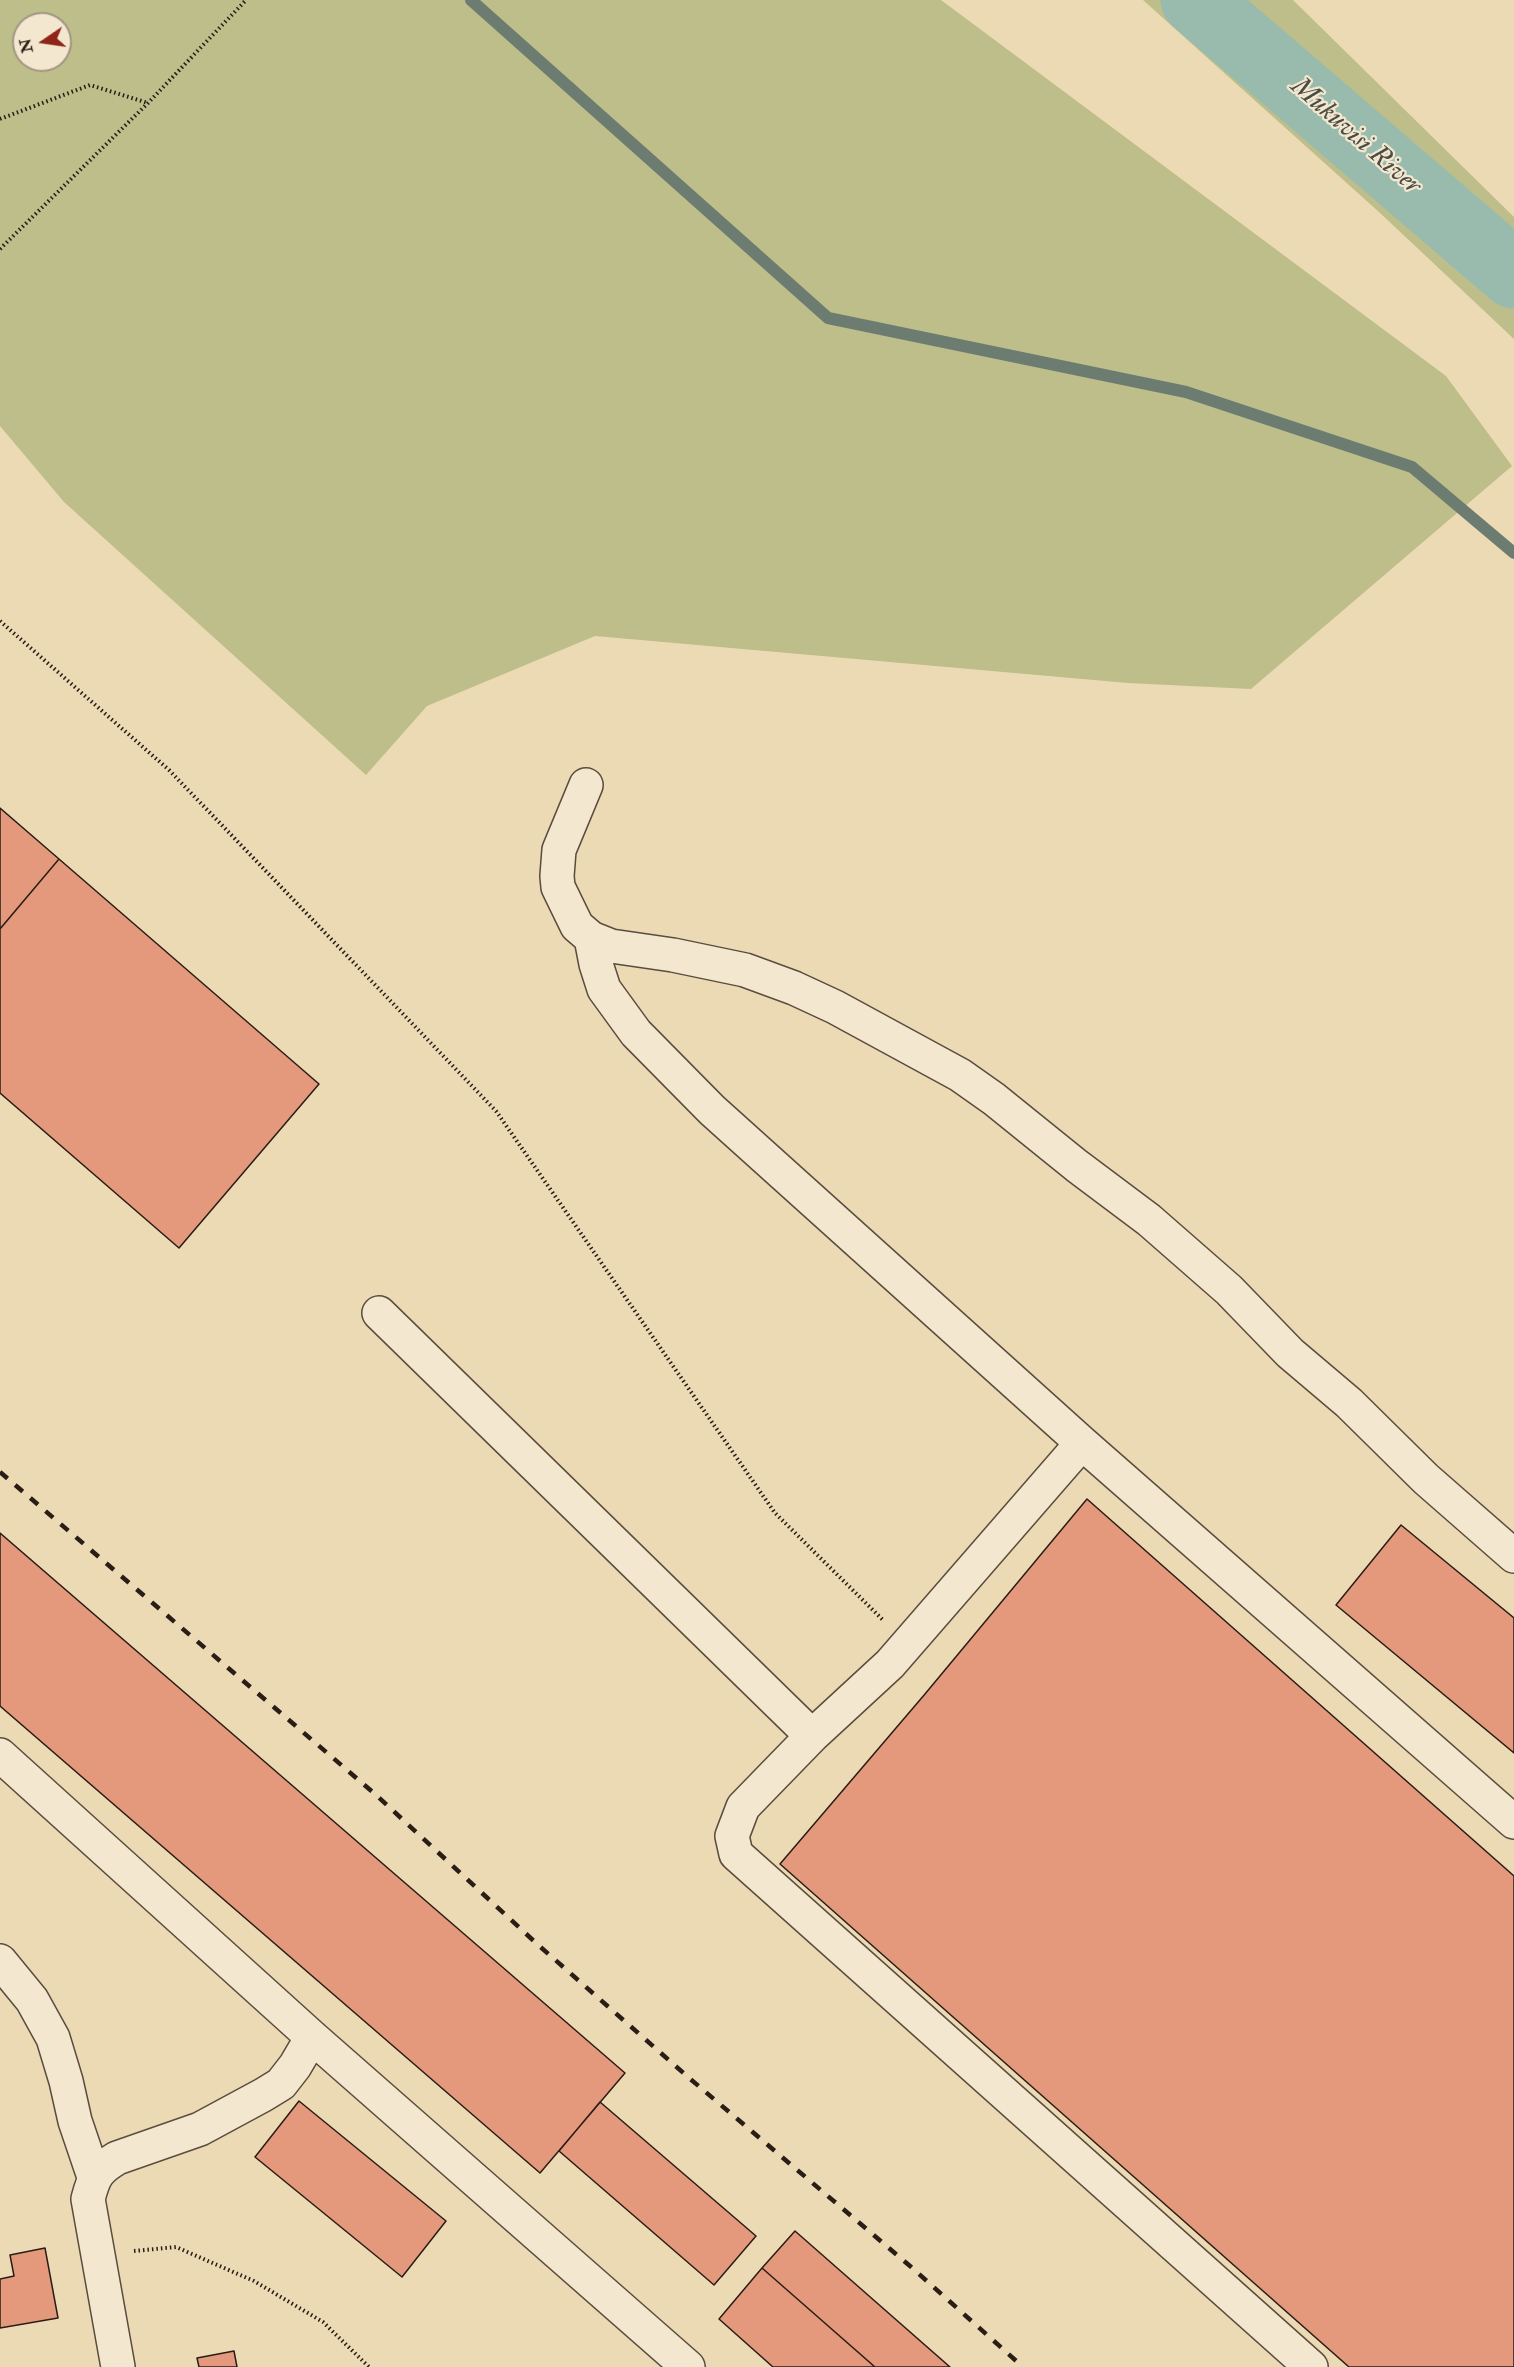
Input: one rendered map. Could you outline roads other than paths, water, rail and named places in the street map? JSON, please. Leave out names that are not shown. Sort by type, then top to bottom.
[{"type":"street","points":[[586,785],[559,850],[557,876],[558,887],[577,926],[591,938],[611,946],[673,955],[745,970],[794,988],[835,1007],[960,1075],[1149,1220],[1229,1290],[1290,1353],[1349,1403],[1426,1479],[1514,1556]]},
{"type":"street","points":[[591,938],[604,989],[636,1033],[712,1110],[1082,1443],[1514,1822]]},
{"type":"street","points":[[379,1313],[812,1736]]},
{"type":"street","points":[[1082,1443],[890,1664],[812,1736],[743,1807],[732,1836],[736,1854],[1311,2367]]},
{"type":"street","points":[[0,1755],[312,2037],[688,2367]]},
{"type":"street","points":[[0,1961],[32,2000],[53,2038],[75,2121],[94,2177]]},
{"type":"street","points":[[118,2367],[88,2199],[94,2177],[105,2165],[117,2158],[200,2129],[281,2084],[312,2037]]},
{"type":"waterway","points":[[471,0],[828,318],[1186,392],[1412,467],[1514,553]]},
{"type":"waterway","name":"Mukuvisi River","points":[[1195,0],[1514,274]]},
{"type":"railway","points":[[0,1472],[375,1794],[536,1943],[688,2077],[910,2266],[1023,2367]]}]
